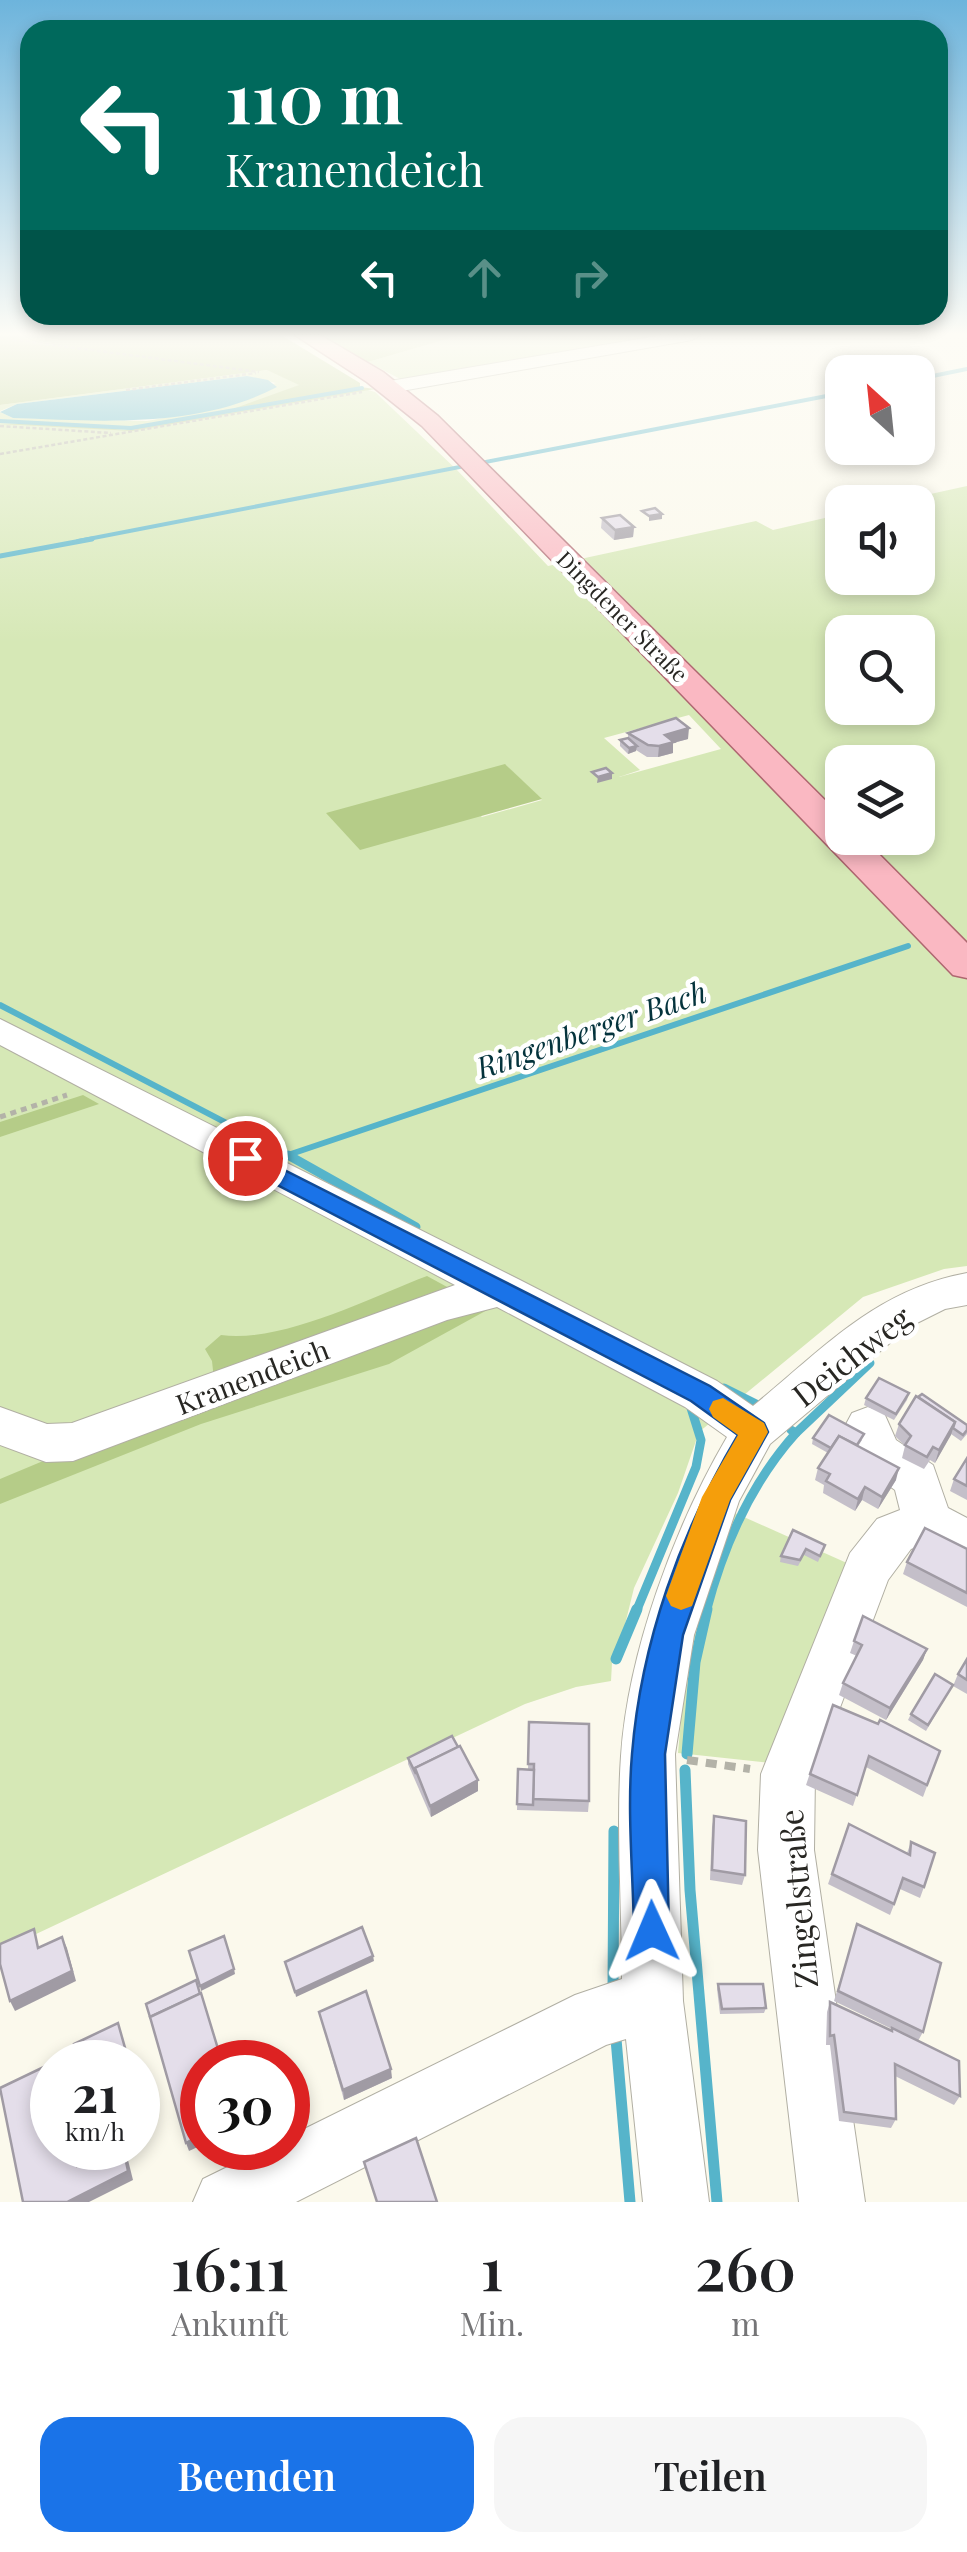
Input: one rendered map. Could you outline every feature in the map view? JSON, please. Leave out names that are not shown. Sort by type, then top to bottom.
[{"type":"main road","name":"Dingdener Straße","points":[[444,438],[825,819]]},
{"type":"main road","name":"Dingdener Straße","points":[[860,855],[967,966]]},
{"type":"street","points":[[0,1030],[701,1394],[754,1432]]},
{"type":"street","name":"Deichweg","points":[[676,2202],[653,2002],[648,1754],[668,1635],[717,1497],[754,1432],[894,1315],[936,1295],[967,1288]]},
{"type":"street","name":"Kranendeich","points":[[0,1426],[46,1443],[74,1442],[440,1306],[503,1290]]},
{"type":"street","name":"Zingelstraße","points":[[832,2202],[786,1850],[788,1774],[868,1569],[894,1534],[947,1531],[916,1479],[877,1452],[868,1426]]},
{"type":"street","points":[[226,2202],[597,2017],[653,2002]]},
{"type":"path","points":[[0,454],[101,438]]},
{"type":"path","points":[[0,1117],[104,1084]]},
{"type":"path","points":[[648,1754],[788,1774]]},
{"type":"green space","points":[[0,438],[423,438],[548,566],[756,521],[773,530],[825,518],[825,595],[935,595],[935,493],[967,486],[967,1266],[944,1269],[863,1297],[699,1432],[678,1493],[634,1588],[616,1661],[612,1663],[611,1681],[576,1687],[525,1704],[0,1951]],"holes":[[[689,715],[721,749],[619,777],[640,770],[604,738]],[[506,765],[542,800],[482,817],[447,783]]]},
{"type":"green space","points":[[505,764],[542,799],[360,850],[326,813]]},
{"type":"green space","points":[[83,1095],[99,1104],[0,1137],[0,1122]]},
{"type":"green space","points":[[427,1276],[460,1294],[214,1380],[212,1361],[205,1349],[221,1335],[245,1336],[298,1326]]},
{"type":"green space","points":[[473,1301],[489,1309],[389,1364],[201,1424],[0,1504],[0,1479],[79,1446]]},
{"type":"green space","points":[[735,1513],[858,1568],[772,1763],[678,1753],[686,1662]]},
{"type":"building","points":[[655,508],[662,514],[649,516],[642,511]]},
{"type":"building","points":[[620,515],[634,527],[615,530],[602,518]]},
{"type":"building","points":[[676,718],[689,728],[665,735],[674,742],[648,745],[628,733]]},
{"type":"building","points":[[628,738],[637,746],[629,748],[620,740]]},
{"type":"building","points":[[606,768],[612,773],[598,777],[592,772]]},
{"type":"building","points":[[879,1378],[909,1393],[896,1414],[866,1398]]},
{"type":"building","points":[[922,1394],[967,1425],[963,1435],[953,1428],[955,1422],[918,1397]]},
{"type":"building","points":[[916,1396],[955,1422],[939,1450],[933,1447],[927,1457],[905,1445],[911,1436],[899,1424]]},
{"type":"building","points":[[829,1415],[864,1434],[857,1445],[839,1436],[831,1448],[813,1438]]},
{"type":"building","points":[[839,1436],[899,1468],[882,1497],[865,1487],[858,1499],[826,1481],[830,1474],[818,1468]]},
{"type":"building","points":[[967,1458],[967,1486],[954,1479]]},
{"type":"building","points":[[925,1528],[967,1549],[967,1593],[907,1562]]},
{"type":"building","points":[[793,1530],[825,1545],[820,1556],[806,1549],[800,1560],[781,1556]]},
{"type":"building","points":[[863,1616],[927,1649],[890,1708],[843,1683],[862,1645],[854,1641]]},
{"type":"building","points":[[967,1659],[967,1680],[958,1674]]},
{"type":"building","points":[[935,1674],[953,1685],[928,1725],[911,1714]]},
{"type":"building","points":[[833,1705],[878,1724],[880,1720],[940,1751],[927,1785],[869,1756],[857,1795],[810,1774]]},
{"type":"building","points":[[529,1722],[589,1724],[589,1801],[533,1799],[534,1764],[528,1764]]},
{"type":"building","points":[[452,1736],[458,1747],[415,1768],[416,1774],[408,1758]]},
{"type":"building","points":[[460,1746],[478,1780],[430,1806],[415,1768]]},
{"type":"building","points":[[518,1769],[534,1770],[533,1805],[517,1804]]},
{"type":"building","points":[[714,1816],[746,1821],[745,1875],[712,1870]]},
{"type":"building","points":[[849,1824],[910,1855],[911,1842],[935,1853],[924,1887],[903,1878],[894,1904],[832,1874]]},
{"type":"building","points":[[857,1924],[941,1963],[923,2032],[838,1991]]},
{"type":"building","points":[[362,1927],[373,1956],[295,1992],[285,1962]]},
{"type":"building","points":[[34,1929],[38,1948],[62,1937],[72,1971],[10,2001],[0,1964],[0,1944]]},
{"type":"building","points":[[224,1936],[234,1969],[200,1986],[189,1951]]},
{"type":"building","points":[[196,1980],[200,1994],[150,2017],[146,2004]]},
{"type":"building","points":[[718,1984],[763,1984],[766,2008],[722,2009]]},
{"type":"building","points":[[366,1991],[391,2069],[343,2090],[319,2012]]},
{"type":"building","points":[[201,1993],[215,2040],[180,2040],[180,2122],[160,2040],[157,2040],[150,2017]]},
{"type":"building","points":[[830,2002],[959,2061],[960,2096],[895,2064],[896,2119],[844,2112],[834,2035],[830,2036]]},
{"type":"building","points":[[118,2023],[123,2040],[82,2040]]},
{"type":"building","points":[[30,2074],[30,2170],[128,2171],[67,2202],[23,2202],[0,2088]]},
{"type":"building","points":[[416,2138],[437,2202],[377,2202],[364,2162]]},
{"type":"waterway","points":[[78,541],[611,438]]},
{"type":"waterway","points":[[0,556],[92,539]]},
{"type":"waterway","name":"Ringenberger Bach","points":[[288,1155],[908,946]]},
{"type":"waterway","name":"Ringenberger Bach","points":[[0,1005],[288,1155]]},
{"type":"waterway","name":"Ringenberger Bach","points":[[288,1155],[292,1157]]},
{"type":"waterway","name":"Ringenberger Bach","points":[[288,1155],[416,1227]]},
{"type":"waterway","points":[[796,1433],[870,1363]]},
{"type":"waterway","points":[[724,1388],[756,1404]]},
{"type":"waterway","points":[[636,1612],[696,1467],[701,1440],[691,1408]]},
{"type":"waterway","points":[[791,1430],[796,1433]]},
{"type":"waterway","points":[[706,1612],[740,1517],[765,1473],[796,1433]]},
{"type":"waterway","points":[[616,1659],[637,1609]]},
{"type":"waterway","points":[[687,1754],[695,1662],[707,1609]]},
{"type":"waterway","points":[[685,1770],[690,1890],[717,2202]]},
{"type":"waterway","points":[[613,1991],[614,1831]]},
{"type":"waterway","points":[[616,2039],[630,2202]]},
{"type":"slow traffic","points":[[681,1596],[717,1497],[754,1432],[723,1409]]},
{"type":"route","points":[[245,1158],[701,1394],[754,1432],[717,1497],[668,1635],[648,1754],[652,1931]]}]
